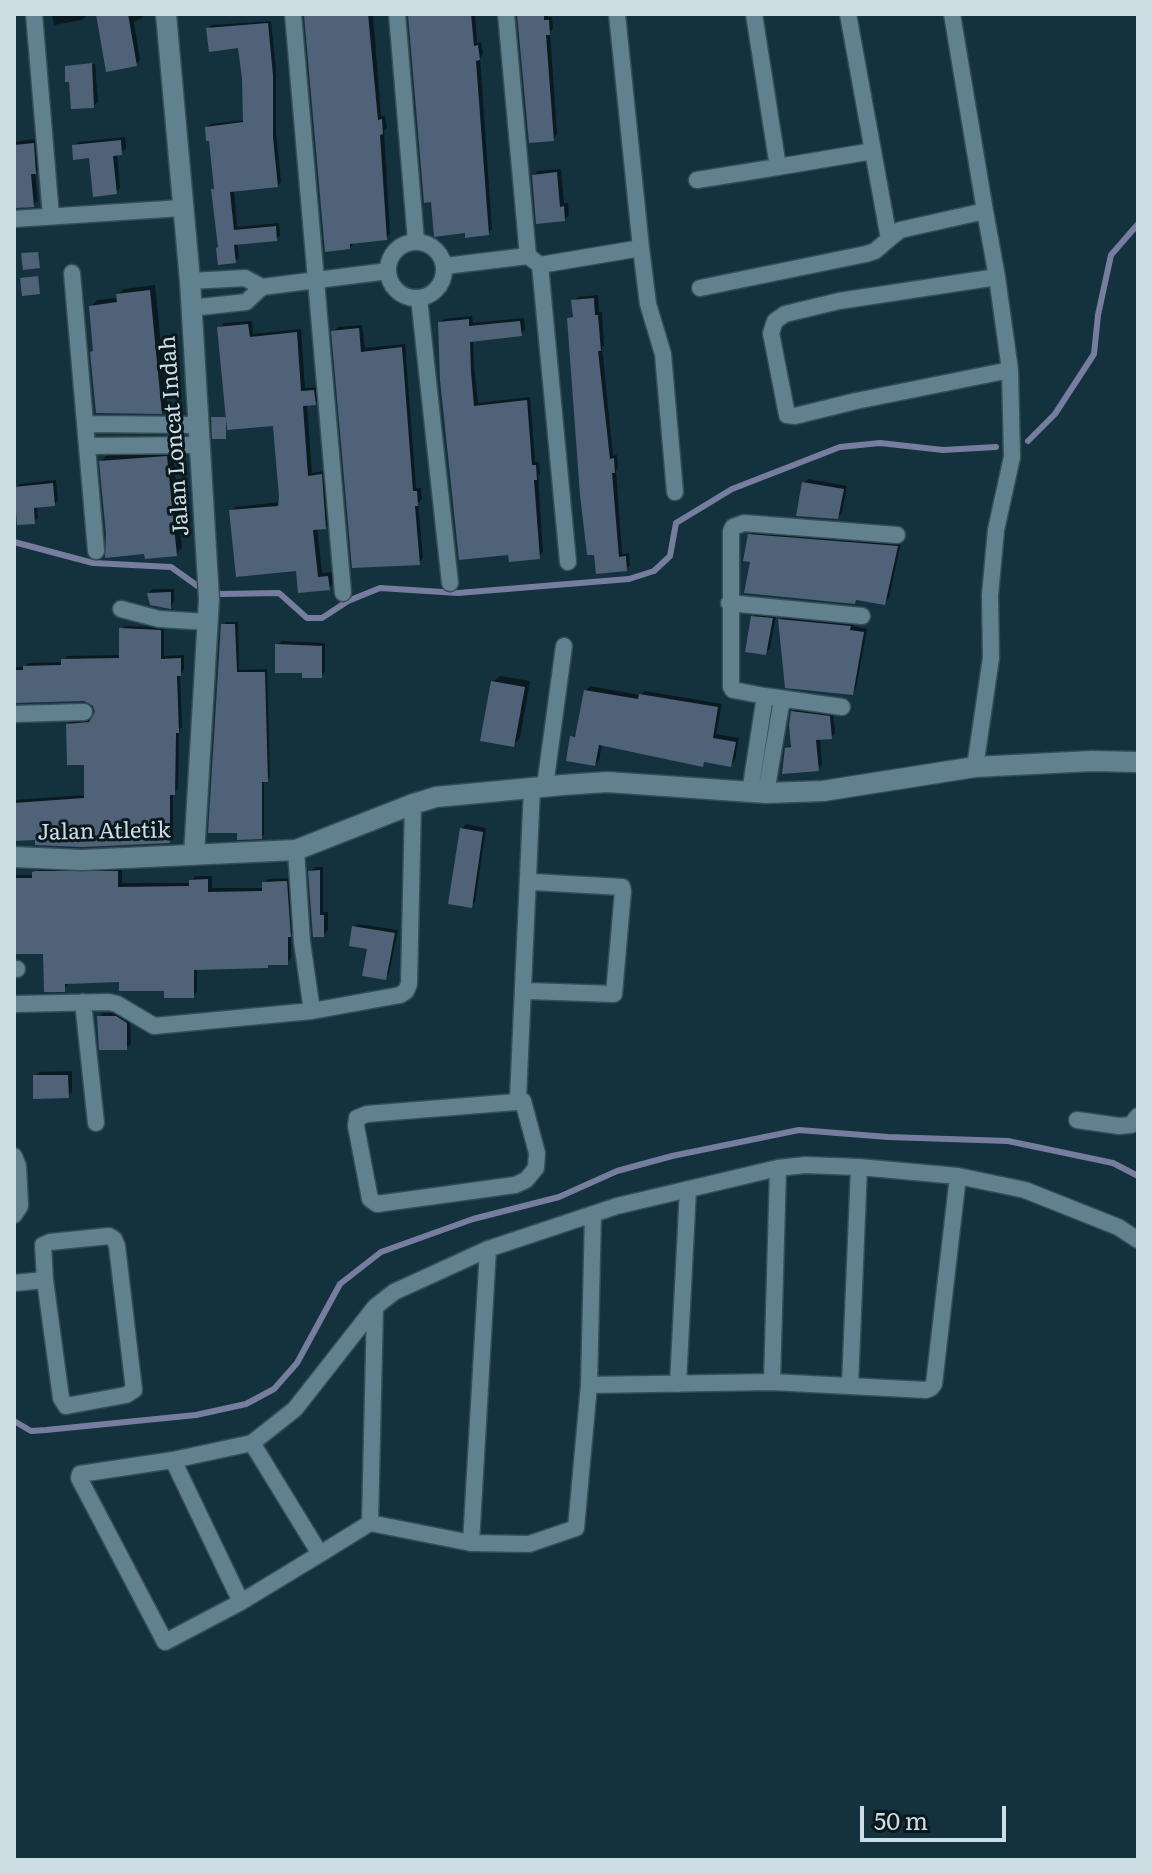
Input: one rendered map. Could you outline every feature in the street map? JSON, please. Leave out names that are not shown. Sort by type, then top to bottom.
[{"type":"street","points":[[34,14],[51,216]]},
{"type":"street","name":"Jalan Loncat Indah","points":[[166,14],[190,281],[209,592],[194,855]]},
{"type":"street","points":[[293,14],[343,593]]},
{"type":"street","points":[[397,14],[416,241]]},
{"type":"street","points":[[506,14],[568,562]]},
{"type":"street","points":[[617,14],[648,304],[663,354],[675,492]]},
{"type":"street","points":[[754,14],[778,167]]},
{"type":"street","points":[[848,14],[889,239]]},
{"type":"street","points":[[952,14],[1010,370],[1012,457],[996,530],[990,595],[991,658],[975,767]]},
{"type":"street","points":[[697,180],[873,151]]},
{"type":"street","points":[[14,219],[182,208]]},
{"type":"street","points":[[700,288],[866,254],[875,251],[900,230],[985,211]]},
{"type":"street","points":[[416,241],[429,243],[436,249],[445,266],[441,284],[428,296],[410,298],[394,288],[388,271],[393,253],[400,246],[416,241]]},
{"type":"street","points":[[445,266],[534,261],[641,248]]},
{"type":"street","points":[[191,308],[246,302],[262,287],[388,271]]},
{"type":"street","points":[[72,273],[96,551]]},
{"type":"street","points":[[997,277],[839,301],[785,314],[775,321],[771,333],[787,415],[795,416],[1010,370]]},
{"type":"street","points":[[190,281],[245,278],[262,287]]},
{"type":"street","points":[[419,298],[450,583]]},
{"type":"street","points":[[85,424],[200,435]]},
{"type":"street","points":[[87,446],[200,435]]},
{"type":"street","points":[[842,707],[765,696],[731,687],[731,531],[744,523],[897,535]]},
{"type":"street","points":[[729,603],[862,616]]},
{"type":"street","points":[[121,609],[159,619],[208,622]]},
{"type":"street","points":[[519,1102],[367,1114],[357,1118],[370,1199],[377,1204],[515,1185],[526,1180],[536,1168],[537,1153],[518,1096],[538,787],[564,646]]},
{"type":"street","points":[[758,792],[765,696]]},
{"type":"street","points":[[758,792],[782,699]]},
{"type":"street","points":[[14,714],[84,712]]},
{"type":"street","name":"Jalan Atletik","points":[[14,857],[82,860],[296,850],[436,797],[538,787],[607,782],[758,792],[823,791],[975,767],[1092,761],[1138,762]]},
{"type":"street","points":[[519,1102],[538,787]]},
{"type":"street","points":[[14,1004],[117,1004],[154,1026],[312,1011],[400,995],[406,991],[411,946],[413,804]]},
{"type":"street","points":[[296,850],[302,942],[312,1011]]},
{"type":"street","points":[[528,991],[614,994],[623,891],[622,887],[533,882]]},
{"type":"street","points":[[83,1002],[96,1123]]},
{"type":"street","points":[[1077,1120],[1119,1126],[1131,1125],[1138,1116]]},
{"type":"street","points":[[593,1214],[589,1385],[576,1528],[529,1544],[471,1543],[370,1523],[241,1602],[165,1642],[79,1478],[84,1472],[173,1460],[252,1443],[295,1409],[375,1307],[394,1292],[488,1249],[593,1214],[778,1168],[805,1165],[958,1176],[1025,1190],[1118,1227],[1138,1240]]},
{"type":"street","points":[[850,1385],[859,1167]]},
{"type":"street","points":[[772,1382],[778,1168]]},
{"type":"street","points":[[14,1215],[20,1206],[17,1171]]},
{"type":"street","points":[[589,1385],[772,1382],[926,1390],[934,1384],[958,1176]]},
{"type":"street","points":[[678,1384],[688,1189]]},
{"type":"street","points":[[109,1236],[114,1239],[134,1387],[132,1392],[69,1406],[64,1404],[45,1280],[45,1243],[109,1236]]},
{"type":"street","points":[[471,1543],[488,1249]]},
{"type":"street","points":[[14,1283],[45,1280]]},
{"type":"street","points":[[370,1523],[375,1307]]},
{"type":"street","points":[[252,1443],[320,1554]]},
{"type":"street","points":[[173,1460],[241,1602]]},
{"type":"building","points":[[96,14],[128,14],[137,66],[106,72]]},
{"type":"building","points":[[368,14],[378,120],[382,119],[383,134],[380,135],[387,240],[350,244],[350,249],[325,252],[304,15]]},
{"type":"building","points":[[408,14],[471,14],[474,46],[478,45],[480,60],[476,61],[489,235],[465,238],[465,233],[434,237],[431,202],[424,203]]},
{"type":"building","points":[[517,14],[544,14],[544,20],[549,20],[550,35],[546,35],[554,141],[529,143]]},
{"type":"building","points":[[268,23],[278,187],[230,192],[234,230],[276,226],[277,241],[234,245],[236,263],[218,265],[211,189],[214,189],[205,127],[243,122],[242,79],[238,48],[209,52],[206,28]]},
{"type":"building","points":[[92,63],[94,108],[71,109],[65,66]]},
{"type":"building","points":[[121,140],[122,155],[113,156],[117,194],[93,197],[89,158],[73,160],[72,145]]},
{"type":"building","points":[[34,143],[36,174],[31,174],[34,207],[14,208],[14,145]]},
{"type":"building","points":[[557,172],[560,207],[564,206],[565,221],[536,224],[532,175]]},
{"type":"building","points":[[38,252],[40,268],[23,270],[21,253]]},
{"type":"building","points":[[38,276],[40,294],[22,296],[20,278]]},
{"type":"building","points":[[150,290],[162,414],[96,413],[89,306],[117,302],[116,294]]},
{"type":"building","points":[[594,298],[610,459],[614,458],[615,473],[612,473],[619,557],[626,556],[627,571],[596,574],[594,555],[587,555],[580,495],[567,318],[573,317],[571,300]]},
{"type":"building","points":[[469,319],[469,326],[520,321],[522,336],[470,342],[471,372],[474,406],[527,400],[532,465],[536,465],[537,480],[534,480],[540,559],[509,562],[508,555],[459,560],[440,380],[438,322]]},
{"type":"building","points":[[248,324],[250,337],[297,332],[301,391],[314,390],[316,405],[303,406],[308,476],[322,474],[326,529],[313,530],[318,577],[328,576],[330,590],[298,593],[296,571],[236,577],[229,510],[278,506],[279,497],[273,426],[227,430],[217,327]]},
{"type":"building","points":[[359,328],[361,352],[402,347],[413,491],[417,491],[418,506],[415,506],[420,565],[352,568],[331,331]]},
{"type":"building","points":[[211,417],[226,417],[226,439],[212,439]]},
{"type":"building","points":[[167,456],[177,556],[145,559],[144,554],[105,558],[106,534],[99,461]]},
{"type":"building","points":[[802,482],[844,489],[838,519],[796,516]]},
{"type":"building","points":[[53,483],[55,506],[34,508],[35,524],[17,525],[14,487]]},
{"type":"building","points":[[748,534],[898,546],[885,605],[856,600],[855,604],[744,593],[750,562],[743,561]]},
{"type":"building","points":[[171,592],[171,609],[150,605],[147,593]]},
{"type":"building","points":[[751,616],[773,618],[766,655],[745,652]]},
{"type":"building","points":[[778,619],[851,626],[850,630],[864,632],[853,695],[785,688]]},
{"type":"building","points":[[221,624],[235,624],[237,672],[265,672],[268,782],[262,782],[262,839],[237,840],[237,833],[208,833]]},
{"type":"building","points":[[119,628],[161,630],[161,659],[181,658],[181,676],[177,676],[179,733],[176,733],[175,795],[170,795],[170,843],[82,847],[35,845],[35,840],[14,841],[14,803],[84,798],[84,765],[67,765],[66,724],[89,722],[95,712],[93,706],[84,701],[14,703],[14,670],[23,670],[23,666],[61,665],[61,659],[119,658]]},
{"type":"building","points":[[275,644],[322,646],[322,678],[302,678],[302,673],[275,673]]},
{"type":"building","points":[[491,681],[525,687],[514,747],[480,741]]},
{"type":"building","points":[[584,690],[638,699],[639,694],[718,707],[713,738],[736,742],[731,767],[704,762],[703,767],[599,745],[595,766],[566,761],[570,736],[575,737]]},
{"type":"building","points":[[791,711],[830,716],[832,739],[816,740],[819,771],[782,774],[785,748],[791,747]]},
{"type":"building","points":[[460,828],[483,832],[472,908],[448,904]]},
{"type":"building","points":[[320,870],[320,915],[324,915],[324,937],[313,937],[308,871]]},
{"type":"building","points":[[36,871],[118,871],[118,887],[189,886],[189,880],[208,879],[208,892],[262,891],[262,882],[287,881],[291,937],[288,937],[288,965],[194,970],[194,998],[164,998],[164,991],[119,991],[119,982],[65,984],[65,992],[44,992],[43,954],[14,954],[14,878],[32,878],[32,872]]},
{"type":"building","points":[[352,926],[395,933],[386,980],[362,976],[367,949],[349,946]]},
{"type":"building","points":[[97,1016],[116,1016],[127,1023],[127,1050],[99,1050]]},
{"type":"building","points":[[33,1075],[68,1075],[69,1098],[33,1099]]},
{"type":"waterway","points":[[1028,441],[1055,414],[1094,354],[1098,315],[1111,255],[1138,224]]},
{"type":"waterway","points":[[14,542],[93,563],[171,567],[199,587],[221,594],[279,593],[307,618],[322,618],[348,601],[380,588],[458,593],[629,579],[654,571],[670,556],[676,523],[732,489],[840,447],[880,443],[943,450],[996,447]]},
{"type":"waterway","points":[[14,1421],[31,1431],[46,1430],[196,1415],[246,1404],[274,1389],[297,1363],[340,1284],[381,1252],[473,1219],[559,1197],[617,1171],[672,1156],[799,1130],[1008,1141],[1113,1163],[1138,1176]]}]
